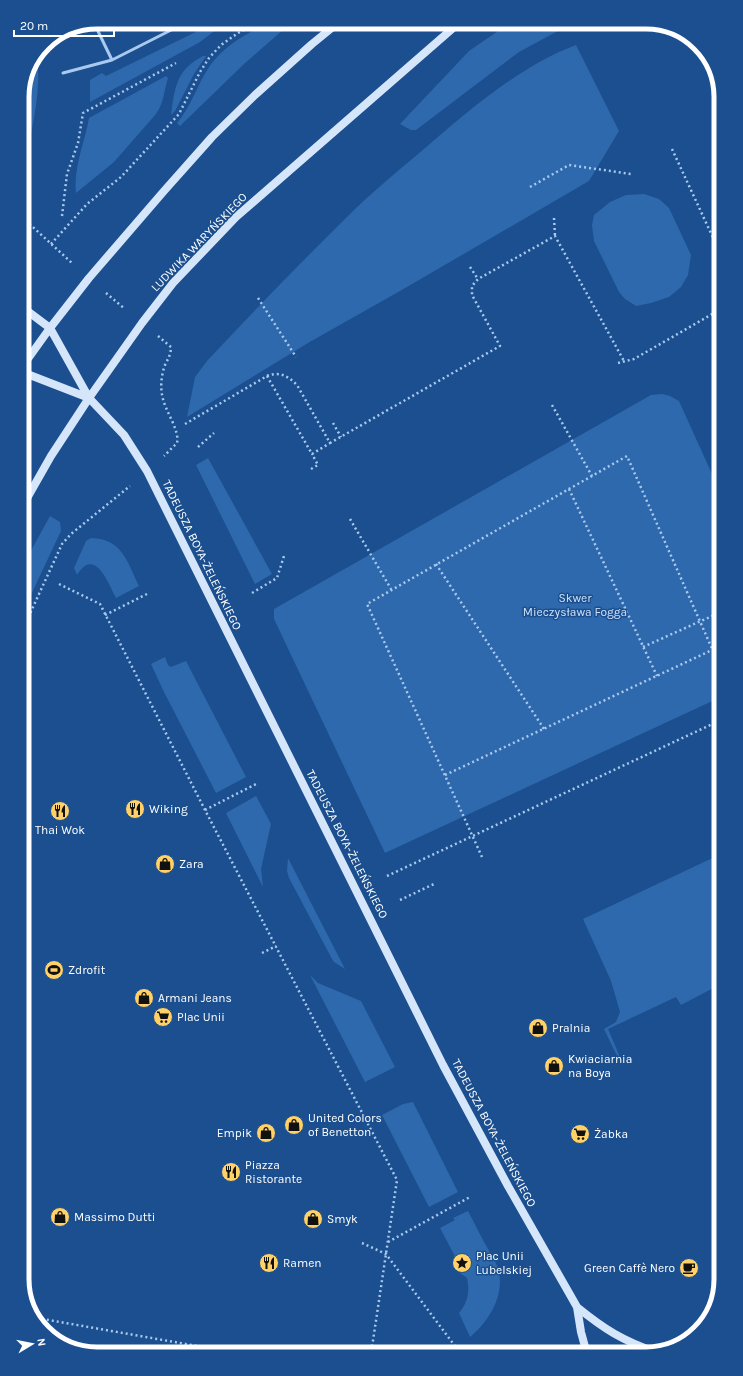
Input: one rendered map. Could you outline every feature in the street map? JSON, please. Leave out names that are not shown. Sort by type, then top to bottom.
[{"type":"street","points":[[29,357],[89,278],[212,137],[255,95],[330,29]]},
{"type":"street","name":"LUDWIKA WARYŃSKIEGO","points":[[29,495],[51,456],[89,398],[142,323],[173,283],[236,217],[452,29]]},
{"type":"street","points":[[29,312],[50,328]]},
{"type":"street","name":"TADEUSZA BOYA-ŻELEŃSKIEGO","points":[[50,328],[89,398],[124,436],[147,471],[443,1065],[508,1186],[577,1307],[585,1347]]},
{"type":"street","name":"TADEUSZA BOYA-ŻELEŃSKIEGO","points":[[29,375],[89,398]]},
{"type":"street","name":"TADEUSZA BOYA-ŻELEŃSKIEGO","points":[[577,1307],[610,1332],[642,1347]]},
{"type":"lane","points":[[97,29],[112,60]]},
{"type":"lane","points":[[64,73],[112,60],[173,29]]},
{"type":"path","points":[[51,244],[87,204],[121,177],[179,114],[200,72],[209,58],[221,45],[246,29]]},
{"type":"path","points":[[62,216],[67,174],[78,143],[83,113],[176,63]]},
{"type":"path","points":[[672,149],[714,240]]},
{"type":"path","points":[[530,187],[569,165],[631,174]]},
{"type":"path","points":[[554,218],[555,236],[624,361]]},
{"type":"path","points":[[29,224],[65,257]]},
{"type":"path","points":[[312,454],[500,346],[472,295],[472,286],[478,280],[555,236]]},
{"type":"path","points":[[470,267],[478,280]]},
{"type":"path","points":[[258,298],[296,357]]},
{"type":"path","points":[[117,302],[125,309]]},
{"type":"path","points":[[618,363],[634,359],[714,313]]},
{"type":"path","points":[[164,341],[171,347],[171,351],[163,371],[163,398],[168,415],[178,436],[177,443],[171,449]]},
{"type":"path","points":[[185,424],[274,373],[291,379],[297,385],[330,443]]},
{"type":"path","points":[[267,376],[318,465],[311,469]]},
{"type":"path","points":[[552,405],[592,476]]},
{"type":"path","points":[[333,423],[341,437]]},
{"type":"path","points":[[198,447],[214,433]]},
{"type":"path","points":[[482,857],[366,604],[627,456],[714,654]]},
{"type":"path","points":[[569,489],[656,676]]},
{"type":"path","points":[[29,616],[62,544],[71,534],[121,494]]},
{"type":"path","points":[[350,519],[391,589]]},
{"type":"path","points":[[252,593],[277,578],[284,556]]},
{"type":"path","points":[[436,564],[544,729]]},
{"type":"path","points":[[59,584],[100,604],[397,1180],[371,1347]]},
{"type":"path","points":[[105,615],[147,594]]},
{"type":"path","points":[[643,648],[714,615]]},
{"type":"path","points":[[445,775],[712,650]]},
{"type":"path","points":[[387,876],[714,723]]},
{"type":"path","points":[[205,810],[258,783]]},
{"type":"path","points":[[400,900],[434,884]]},
{"type":"path","points":[[262,953],[276,946]]},
{"type":"path","points":[[388,1242],[470,1197]]},
{"type":"path","points":[[362,1243],[386,1254],[456,1347]]},
{"type":"path","points":[[42,1319],[203,1347]]},
{"type":"green space","points":[[202,29],[217,29],[200,42],[90,102],[90,80],[102,73],[106,76]]},
{"type":"green space","points":[[257,29],[284,29],[244,64],[180,126],[177,123],[182,117],[205,74],[215,59],[237,40]]},
{"type":"green space","points":[[501,29],[562,29],[519,52],[416,130],[411,130],[400,124],[469,51]]},
{"type":"green space","points":[[576,45],[619,131],[589,181],[308,343],[187,417],[195,377],[207,361],[356,208],[477,104],[515,77],[535,65]]},
{"type":"green space","points":[[203,56],[206,56],[194,74],[175,111],[171,115],[178,80],[187,67]]},
{"type":"green space","points":[[37,65],[37,101],[29,143],[29,93],[31,80]]},
{"type":"green space","points":[[166,76],[168,78],[164,96],[156,114],[114,162],[76,193],[76,174],[89,118]]},
{"type":"green space","points":[[644,194],[659,199],[669,208],[691,255],[688,275],[681,287],[669,297],[636,306],[625,299],[619,292],[594,241],[592,225],[594,215],[610,202],[626,195]]},
{"type":"green space","name":"Skwer Mieczysława Fogga","points":[[662,394],[679,401],[714,478],[714,700],[385,853],[274,619],[274,609],[651,395]]},
{"type":"green space","points":[[208,458],[272,574],[255,584],[196,465]]},
{"type":"green space","points":[[50,516],[60,522],[61,531],[29,599],[29,554]]},
{"type":"green space","points":[[91,538],[102,539],[117,547],[127,561],[139,586],[116,598],[105,576],[95,566],[90,564],[84,567],[77,575],[74,568],[86,541]]},
{"type":"green space","points":[[165,657],[168,665],[171,667],[186,661],[246,777],[216,793],[151,664]]},
{"type":"green space","points":[[256,796],[271,824],[261,869],[263,887],[226,813]]},
{"type":"green space","points":[[714,857],[714,988],[681,1005],[676,997],[608,1029],[620,1057],[618,1058],[604,1029],[616,1022],[620,1012],[611,981],[583,919]]},
{"type":"green space","points":[[288,858],[345,969],[332,959],[289,878],[287,871]]},
{"type":"green space","points":[[310,975],[318,983],[361,1001],[395,1067],[365,1082]]},
{"type":"green space","points":[[413,1102],[458,1192],[429,1207],[382,1115],[403,1104]]},
{"type":"green space","points":[[468,1211],[496,1264],[500,1276],[500,1286],[495,1305],[484,1323],[470,1337],[459,1313],[468,1297],[467,1278],[460,1273],[459,1264],[440,1228],[455,1220],[453,1218]]},
{"type":"place","name":"Wiking","points":[[135,809]]},
{"type":"place","name":"Thai Wok","points":[[60,811]]},
{"type":"place","name":"Zara","points":[[165,864]]},
{"type":"place","name":"Zdrofit","points":[[54,970]]},
{"type":"place","name":"Armani Jeans","points":[[144,998]]},
{"type":"place","name":"Plac Unii","points":[[163,1017]]},
{"type":"place","name":"Pralnia","points":[[538,1028]]},
{"type":"place","name":"Kwiaciarnia na Boya","points":[[554,1066]]},
{"type":"place","name":"United Colors of Benetton","points":[[294,1125]]},
{"type":"place","name":"Empik","points":[[266,1133]]},
{"type":"place","name":"Żabka","points":[[580,1134]]},
{"type":"place","name":"Piazza Ristorante","points":[[231,1172]]},
{"type":"place","name":"Massimo Dutti","points":[[60,1217]]},
{"type":"place","name":"Smyk","points":[[313,1219]]},
{"type":"place","name":"Ramen","points":[[269,1263]]},
{"type":"place","name":"Plac Unii Lubelskiej","points":[[462,1263]]},
{"type":"place","name":"Green Caffè Nero","points":[[689,1268]]}]
